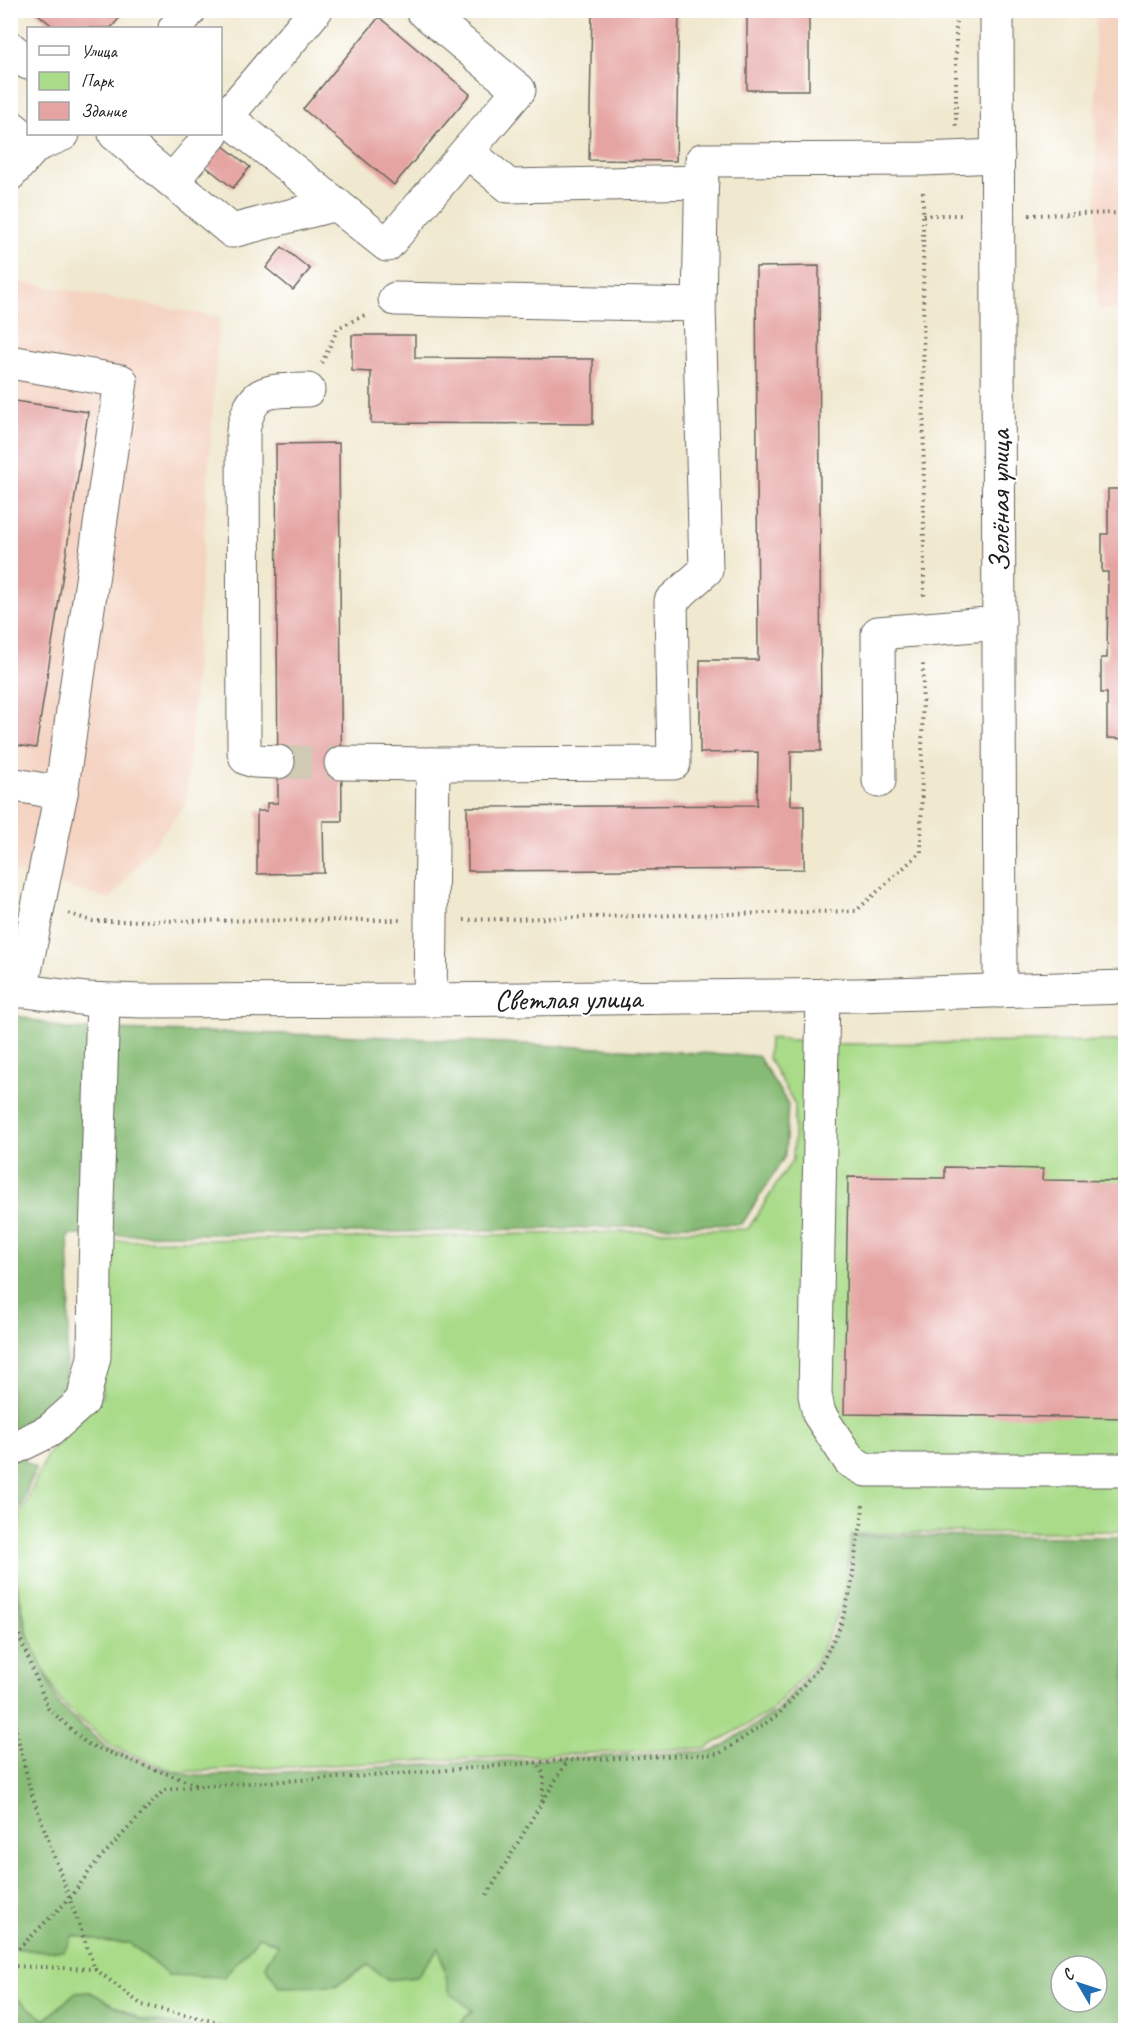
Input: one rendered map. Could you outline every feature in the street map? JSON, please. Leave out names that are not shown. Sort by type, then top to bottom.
[{"type":"street","points":[[176,27],[190,10]]},
{"type":"street","points":[[222,123],[316,10]]},
{"type":"street","points":[[222,126],[336,204],[387,245],[519,90],[422,10]]},
{"type":"street","name":"Зелёная улица","points":[[997,10],[1000,991]]},
{"type":"street","points":[[10,48],[27,62]]},
{"type":"street","points":[[10,174],[36,135]]},
{"type":"street","points":[[116,135],[232,231],[336,204]]},
{"type":"street","points":[[172,181],[211,135]]},
{"type":"street","points":[[468,152],[509,186],[702,182]]},
{"type":"street","points":[[341,763],[674,763],[672,601],[706,570],[699,305],[702,160],[923,159],[998,156]]},
{"type":"street","points":[[395,299],[699,305]]},
{"type":"street","points":[[10,362],[121,381],[60,793],[16,990]]},
{"type":"street","points":[[278,762],[254,761],[246,758],[244,752],[243,431],[246,413],[255,399],[268,391],[308,390]]},
{"type":"street","points":[[879,781],[878,633],[999,623]]},
{"type":"street","points":[[430,1000],[433,764]]},
{"type":"street","points":[[10,784],[60,793]]},
{"type":"street","name":"Светлая улица","points":[[16,990],[103,999],[430,1000],[823,995],[1125,987]]},
{"type":"street","points":[[823,995],[815,1395],[819,1414],[850,1461],[866,1470],[1125,1470]]},
{"type":"street","points":[[10,1450],[49,1431],[83,1401],[94,1357],[103,999]]},
{"type":"path","points":[[93,921],[431,920],[856,910],[921,852],[924,629],[923,159],[956,127],[956,10]]},
{"type":"path","points":[[308,390],[338,328],[395,299]]},
{"type":"path","points":[[10,1957],[70,1898],[94,1865],[164,1790],[568,1760],[625,1760],[719,1754],[778,1715],[820,1666],[840,1627],[851,1588],[862,1521],[861,1504],[870,1498]]},
{"type":"path","points":[[10,1613],[48,1708],[79,1737],[87,1744],[200,1786]]},
{"type":"path","points":[[10,1707],[31,1792],[95,1969],[142,2005],[238,2026],[336,2031]]},
{"type":"path","points":[[487,1895],[568,1760]]},
{"type":"path","points":[[535,1763],[544,1774],[542,1802]]},
{"type":"path","points":[[10,1966],[95,1969]]},
{"type":"path","points":[[462,2031],[635,2027],[643,2031]]},
{"type":"shaded area","points":[[1095,11],[1125,11],[1125,309],[1097,309]]},
{"type":"shaded area","points":[[10,280],[219,317],[186,804],[110,899],[11,871]]},
{"type":"green space","points":[[11,1014],[64,1029],[366,1036],[758,1056],[788,1104],[785,1156],[742,1224],[358,1233],[68,1235],[70,1300],[64,1393],[22,1424],[20,1457],[36,1468],[17,1516],[11,1553]]},
{"type":"green space","points":[[769,1038],[843,1044],[1125,1041],[1125,1531],[851,1534],[844,1599],[816,1662],[770,1712],[706,1748],[175,1772],[110,1745],[62,1703],[31,1647],[11,1556],[20,1517],[47,1455],[102,1396],[103,1241],[364,1238],[748,1229],[793,1159],[795,1105],[768,1057]]},
{"type":"green space","points":[[852,1536],[1125,1537],[1125,2030],[455,2030],[472,2010],[450,1993],[439,1948],[416,1977],[387,1980],[368,1965],[335,1986],[279,1987],[265,1965],[278,1944],[259,1937],[224,1977],[168,1975],[130,1943],[111,1943],[73,1935],[64,1951],[37,1951],[11,1947],[11,1558],[25,1629],[59,1705],[107,1748],[172,1773],[201,1776],[714,1751],[776,1712],[817,1665],[838,1625],[849,1582]]},
{"type":"green space","points":[[73,1935],[111,1943],[130,1943],[168,1975],[259,1937],[278,1944],[335,1986],[368,1965],[387,1980],[439,1947],[444,1964],[472,2010],[455,2030],[211,2030],[142,2020],[90,1992],[75,1993],[45,2020],[11,1994],[11,1947],[37,1951]]},
{"type":"green space","points":[[90,1992],[142,2020],[211,2030],[11,2030],[11,1994],[45,2020],[75,1993]]},
{"type":"building","points":[[33,10],[126,10],[112,27],[54,27]]},
{"type":"building","points":[[592,10],[679,10],[676,161],[589,160]]},
{"type":"building","points":[[747,10],[809,10],[809,90],[747,90]]},
{"type":"building","points":[[379,17],[470,94],[394,185],[303,109]]},
{"type":"building","points":[[222,145],[250,167],[233,188],[205,166]]},
{"type":"building","points":[[282,247],[310,269],[293,290],[266,268]]},
{"type":"building","points":[[819,266],[821,751],[791,751],[791,805],[804,805],[804,869],[468,871],[467,807],[757,805],[758,752],[700,753],[700,660],[758,660],[756,267]]},
{"type":"building","points":[[352,335],[415,335],[415,358],[593,359],[593,424],[371,423],[371,372],[352,371]]},
{"type":"building","points":[[15,401],[88,412],[36,748],[10,744],[10,433]]},
{"type":"building","points":[[339,443],[342,821],[323,821],[324,873],[257,874],[257,811],[267,811],[267,803],[278,803],[276,444]]},
{"type":"building","points":[[1108,489],[1126,489],[1126,739],[1107,738],[1107,693],[1101,693],[1101,658],[1107,658],[1108,572],[1102,572],[1102,534],[1108,534]]},
{"type":"building","points":[[945,1167],[1043,1169],[1042,1180],[1126,1181],[1126,1418],[844,1414],[848,1177],[945,1178]]},
{"type":"tunnel","points":[[278,762],[341,763]]}]
